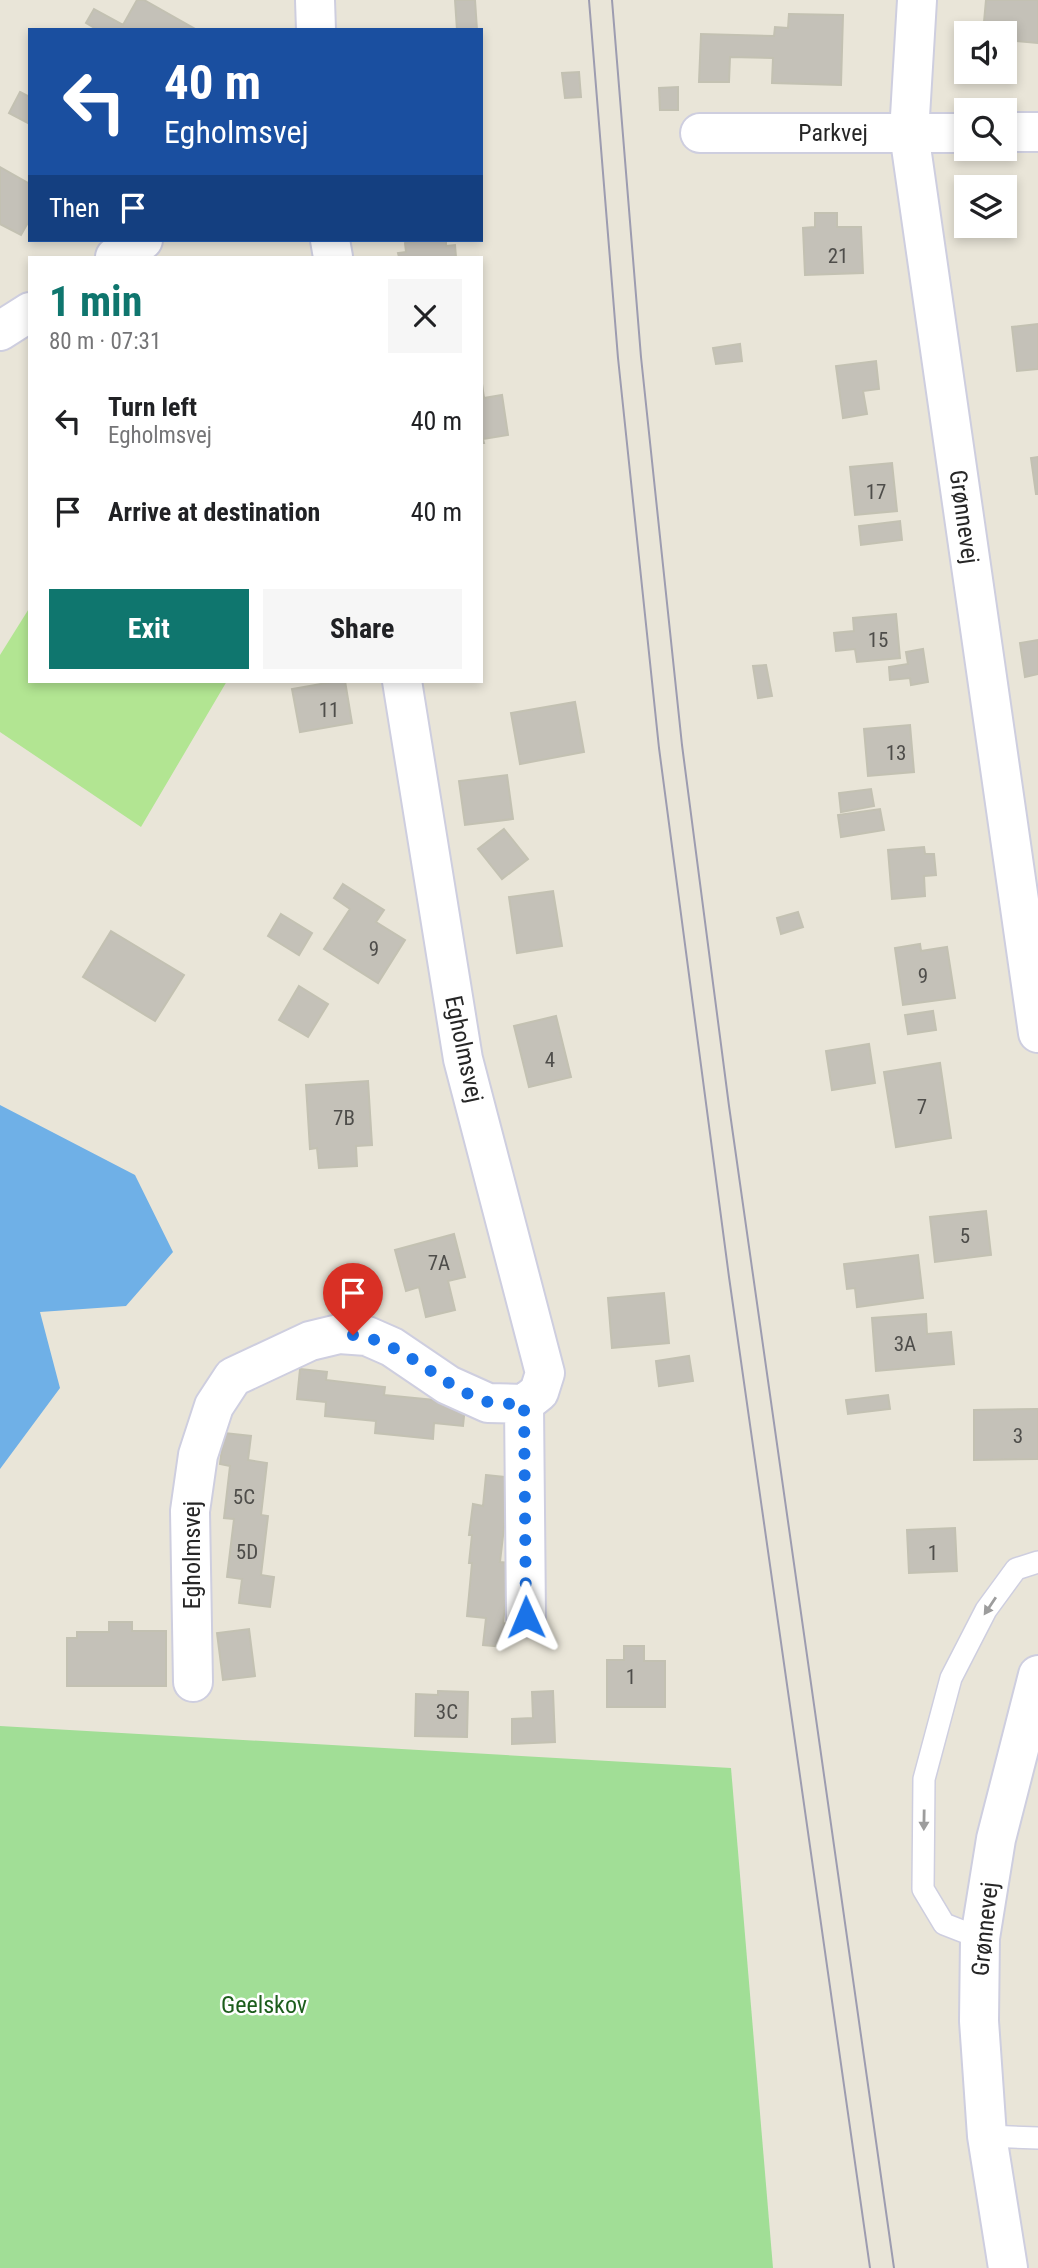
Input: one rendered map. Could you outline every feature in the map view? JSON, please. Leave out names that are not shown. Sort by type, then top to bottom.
[{"type":"street","points":[[315,0],[316,28]]},
{"type":"street","name":"Grønnevej","points":[[917,0],[909,133],[1038,1033]]},
{"type":"street","name":"Parkvej","points":[[700,133],[954,132]]},
{"type":"street","points":[[1017,132],[1038,132]]},
{"type":"street","points":[[118,256],[140,242]]},
{"type":"street","points":[[0,331],[28,313]]},
{"type":"street","name":"Egholmsvej","points":[[193,1682],[190,1511],[198,1455],[214,1406],[233,1377],[310,1341],[339,1334],[367,1336],[392,1347],[448,1385],[488,1403],[524,1404],[539,1392],[545,1373],[463,1059],[402,683]]},
{"type":"street","points":[[524,1404],[526,1617]]},
{"type":"street","name":"Grønnevej","points":[[1009,2268],[987,2136],[978,2021],[981,1938],[996,1839],[1038,1675]]},
{"type":"street","name":"Grønnevej","points":[[994,2188],[1023,2268]]},
{"type":"lane","points":[[981,1938],[944,1924],[923,1889],[924,1779],[951,1678],[980,1621],[1016,1569],[1038,1562]]},
{"type":"lane","points":[[987,2136],[1038,2138]]},
{"type":"green space","points":[[28,610],[28,683],[226,683],[141,827],[0,732],[0,655]]},
{"type":"green space","name":"Geelskov","points":[[0,1726],[731,1768],[773,2268],[0,2268]]},
{"type":"water","points":[[0,1105],[135,1175],[173,1252],[126,1306],[40,1312],[60,1388],[0,1469]]},
{"type":"building","points":[[137,0],[144,0],[193,28],[95,28],[86,23],[94,9],[123,25]]},
{"type":"building","points":[[455,0],[475,0],[477,28],[457,28]]},
{"type":"building","points":[[986,0],[1038,0],[1038,43],[1017,41],[1017,21],[984,21]]},
{"type":"building","points":[[789,14],[843,15],[841,85],[772,83],[773,58],[730,57],[729,82],[699,82],[701,34],[774,36],[775,27],[788,28]]},
{"type":"building","points":[[579,72],[581,97],[565,98],[562,73]]},
{"type":"building","points":[[678,87],[678,110],[660,110],[659,88]]},
{"type":"building","points":[[20,92],[28,96],[28,123],[9,113]]},
{"type":"building","points":[[0,167],[28,183],[28,223],[21,235],[0,224]]},
{"type":"building","points":[[815,213],[837,213],[837,227],[861,227],[863,273],[805,275],[803,228],[815,227]]},
{"type":"building","points":[[446,242],[446,246],[455,245],[456,256],[399,256],[398,253],[406,252],[405,243]]},
{"type":"building","points":[[1038,324],[1038,369],[1017,371],[1012,327]]},
{"type":"building","points":[[740,344],[742,361],[716,364],[713,348]]},
{"type":"building","points":[[876,361],[879,389],[863,391],[867,414],[843,418],[836,366]]},
{"type":"building","points":[[483,391],[484,398],[502,395],[508,435],[483,439]]},
{"type":"building","points":[[1038,457],[1038,494],[1036,494],[1031,458]]},
{"type":"building","points":[[892,463],[897,511],[855,515],[850,467]]},
{"type":"building","points":[[900,521],[902,540],[861,545],[859,526]]},
{"type":"building","points":[[896,614],[900,658],[857,662],[855,649],[836,651],[834,633],[854,631],[853,618]]},
{"type":"building","points":[[1038,640],[1038,674],[1025,677],[1020,643]]},
{"type":"building","points":[[923,649],[928,682],[911,685],[910,678],[890,680],[889,667],[908,664],[906,652]]},
{"type":"building","points":[[766,665],[772,696],[758,698],[753,666]]},
{"type":"building","points":[[326,683],[345,683],[352,723],[300,732],[292,689]]},
{"type":"building","points":[[575,702],[584,752],[520,764],[511,713]]},
{"type":"building","points":[[910,725],[914,772],[868,776],[864,729]]},
{"type":"building","points":[[507,775],[513,819],[465,825],[459,781]]},
{"type":"building","points":[[871,789],[874,806],[841,812],[839,793]]},
{"type":"building","points":[[880,809],[884,830],[841,837],[838,815]]},
{"type":"building","points":[[504,829],[528,859],[502,879],[478,849]]},
{"type":"building","points":[[924,847],[925,854],[934,854],[936,875],[924,876],[925,896],[892,899],[888,850]]},
{"type":"building","points":[[343,884],[384,910],[376,922],[405,940],[378,983],[324,949],[350,909],[334,898]]},
{"type":"building","points":[[553,891],[562,946],[517,953],[509,897]]},
{"type":"building","points":[[798,912],[803,927],[781,934],[777,918]]},
{"type":"building","points":[[281,914],[312,933],[299,955],[268,936]]},
{"type":"building","points":[[111,931],[184,975],[155,1021],[83,977]]},
{"type":"building","points":[[920,944],[921,951],[947,947],[955,998],[903,1005],[895,948]]},
{"type":"building","points":[[299,986],[328,1004],[308,1037],[279,1020]]},
{"type":"building","points":[[933,1011],[936,1030],[908,1034],[905,1015]]},
{"type":"building","points":[[556,1016],[571,1077],[529,1087],[514,1026]]},
{"type":"building","points":[[869,1044],[875,1083],[832,1090],[826,1051]]},
{"type":"building","points":[[940,1063],[951,1138],[896,1147],[884,1072]]},
{"type":"building","points":[[368,1081],[372,1145],[356,1146],[357,1166],[319,1168],[317,1148],[310,1149],[306,1085]]},
{"type":"building","points":[[986,1211],[991,1255],[935,1262],[930,1217]]},
{"type":"building","points":[[454,1234],[465,1277],[448,1281],[455,1310],[426,1317],[419,1287],[406,1291],[395,1250]]},
{"type":"building","points":[[918,1255],[923,1298],[857,1307],[855,1288],[847,1289],[844,1264]]},
{"type":"building","points":[[664,1293],[669,1343],[612,1348],[608,1298]]},
{"type":"building","points":[[926,1314],[927,1334],[951,1332],[954,1364],[876,1371],[872,1318]]},
{"type":"building","points":[[689,1356],[693,1381],[659,1386],[656,1361]]},
{"type":"building","points":[[300,1369],[327,1372],[326,1380],[385,1387],[384,1395],[435,1400],[435,1393],[466,1397],[463,1426],[434,1423],[433,1439],[375,1433],[376,1421],[325,1416],[326,1402],[297,1399]]},
{"type":"building","points":[[888,1395],[890,1409],[848,1414],[846,1400]]},
{"type":"building","points":[[1038,1409],[1038,1459],[974,1460],[974,1410]]},
{"type":"building","points":[[224,1433],[251,1436],[248,1460],[267,1463],[261,1515],[268,1516],[261,1575],[274,1577],[270,1607],[239,1603],[242,1579],[227,1577],[234,1519],[224,1518],[230,1466],[220,1464]]},
{"type":"building","points":[[486,1475],[515,1478],[512,1511],[506,1510],[500,1562],[510,1563],[503,1623],[508,1624],[505,1647],[483,1645],[486,1618],[467,1616],[472,1563],[469,1563],[472,1535],[469,1535],[473,1504],[483,1506]]},
{"type":"building","points":[[955,1528],[957,1571],[909,1573],[907,1530]]},
{"type":"building","points":[[109,1622],[132,1622],[132,1631],[166,1631],[166,1686],[67,1686],[67,1638],[77,1638],[77,1632],[109,1632]]},
{"type":"building","points":[[249,1629],[255,1676],[223,1680],[217,1633]]},
{"type":"building","points":[[624,1646],[644,1646],[644,1661],[665,1661],[665,1707],[607,1707],[607,1660],[624,1660]]},
{"type":"building","points":[[438,1691],[468,1692],[467,1737],[415,1736],[416,1694],[438,1695]]},
{"type":"building","points":[[553,1691],[555,1742],[512,1744],[512,1719],[533,1718],[532,1692]]},
{"type":"tram line","points":[[589,0],[618,358],[659,748],[729,1277],[870,2268]]},
{"type":"tram line","points":[[612,0],[641,357],[682,745],[729,1106],[894,2268]]},
{"type":"route","points":[[353,1335],[367,1336],[392,1347],[448,1385],[488,1403],[524,1404],[526,1617]]}]
